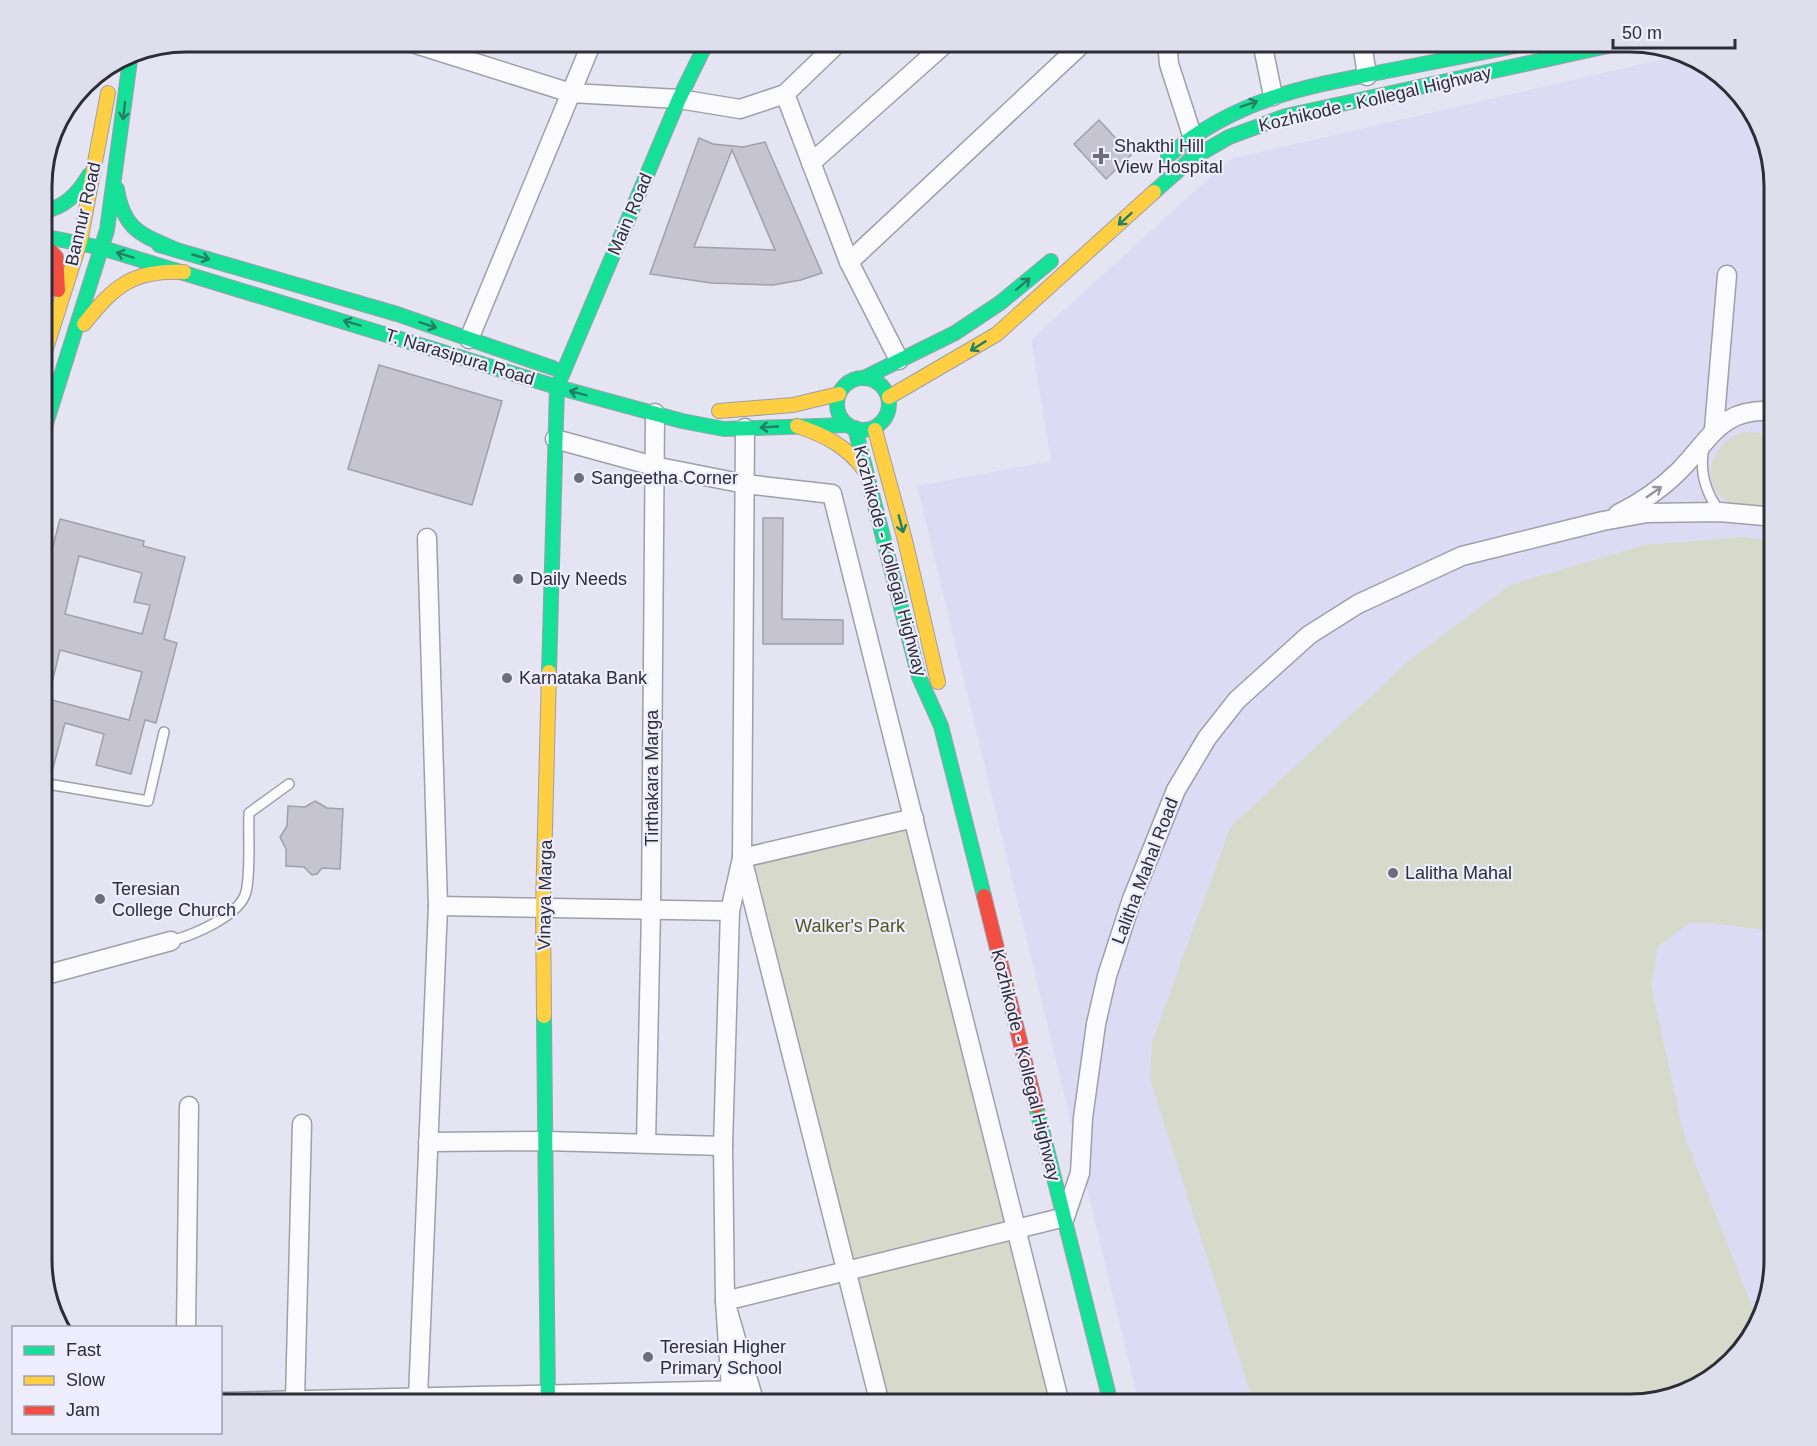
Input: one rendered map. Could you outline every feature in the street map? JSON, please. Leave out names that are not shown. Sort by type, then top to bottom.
[{"type":"main road","name":"Kozhikode - Kollegal Highway","points":[[1158,165],[1192,135],[1241,106],[1299,88],[1486,52]]},
{"type":"main road","name":"Kozhikode - Kollegal Highway","points":[[889,397],[997,334],[1154,193],[1208,148],[1237,134],[1286,116],[1580,52]]},
{"type":"main road","name":"Main Road","points":[[556,387],[569,373],[679,99],[698,67],[703,53]]},
{"type":"main road","points":[[53,402],[107,230],[130,65]]},
{"type":"main road","name":"Bannur Road","points":[[53,328],[80,242],[74,222],[95,165],[111,76]]},
{"type":"main road","points":[[53,210],[71,201],[95,165]]},
{"type":"main road","points":[[117,166],[119,209],[126,224],[179,250]]},
{"type":"main road","points":[[1143,179],[1154,193]]},
{"type":"main road","name":"T. Narasipura Road","points":[[53,217],[179,250],[397,314],[569,373]]},
{"type":"main road","name":"T. Narasipura Road","points":[[53,238],[80,242],[184,272],[556,387],[709,426],[746,428],[851,426]]},
{"type":"main road","points":[[53,249],[57,256],[57,316]]},
{"type":"main road","points":[[864,378],[880,383],[889,397],[887,415],[874,428],[851,426],[838,411],[839,394],[849,382],[864,378],[955,333],[1000,303],[1065,250]]},
{"type":"main road","points":[[73,339],[120,283],[139,273],[158,270],[184,272]]},
{"type":"main road","points":[[891,488],[888,438],[892,422],[913,391],[929,374]]},
{"type":"main road","name":"Vinaya Marga","points":[[548,1394],[543,908],[556,387]]},
{"type":"main road","points":[[703,409],[749,411],[793,405],[839,394]]},
{"type":"main road","points":[[797,426],[837,443],[856,457],[866,472]]},
{"type":"main road","name":"Kozhikode - Kollegal Highway","points":[[851,426],[866,472],[919,677],[941,726],[1109,1394]]},
{"type":"main road","name":"Kozhikode - Kollegal Highway","points":[[874,428],[937,670],[941,726]]},
{"type":"street","points":[[811,163],[935,52]]},
{"type":"street","points":[[849,262],[1073,52]]},
{"type":"street","points":[[1168,52],[1169,64],[1192,135]]},
{"type":"street","points":[[1264,52],[1273,96]]},
{"type":"street","points":[[1363,52],[1367,76]]},
{"type":"street","points":[[443,53],[571,93],[679,99],[740,109],[785,94],[828,53]]},
{"type":"street","points":[[469,339],[588,53]]},
{"type":"street","points":[[698,67],[712,53]]},
{"type":"street","points":[[785,94],[849,262],[899,360]]},
{"type":"street","points":[[1710,433],[1727,275]]},
{"type":"street","name":"Lalitha Mahal Road","points":[[1603,521],[1657,491],[1680,471],[1710,433],[1728,418],[1743,412],[1764,411]]},
{"type":"street","name":"Tirthakara Marga","points":[[646,1143],[651,910],[655,413]]},
{"type":"street","points":[[731,1394],[725,1301],[723,1146],[730,911],[742,858],[746,428]]},
{"type":"street","points":[[555,439],[654,466],[745,484],[832,494],[1057,1394]]},
{"type":"street","name":"Lalitha Mahal Road","points":[[1065,1217],[1080,1173],[1088,1070],[1107,976],[1154,840],[1176,790],[1207,738],[1237,699],[1309,635],[1358,604],[1462,556],[1603,521],[1647,513],[1720,512],[1764,516]]},
{"type":"street","points":[[418,1394],[438,906],[427,538]]},
{"type":"street","points":[[742,858],[914,818]]},
{"type":"street","points":[[742,858],[848,1269],[878,1394]]},
{"type":"street","points":[[438,906],[730,911]]},
{"type":"street","points":[[53,973],[171,941]]},
{"type":"street","points":[[186,1326],[189,1106]]},
{"type":"street","points":[[295,1394],[302,1124]]},
{"type":"street","points":[[428,1142],[546,1141],[723,1146]]},
{"type":"street","points":[[725,1301],[1065,1217]]},
{"type":"street","points":[[725,1301],[752,1394]]},
{"type":"lane","points":[[1710,433],[1702,465],[1703,479],[1707,491],[1720,512]]},
{"type":"lane","points":[[53,785],[148,801],[164,732]]},
{"type":"lane","points":[[171,941],[195,935],[236,908],[246,893],[249,813],[289,784]]},
{"type":"shaded area","name":"Lalitha Mahal","points":[[1667,58],[1690,66],[1719,86],[1742,112],[1757,143],[1762,160],[1764,187],[1763,1277],[1757,1303],[1742,1334],[1719,1360],[1697,1376],[1682,1383],[1657,1391],[1630,1394],[1137,1394],[917,486],[1051,461],[1031,340],[1230,159]]},
{"type":"green space","points":[[1745,432],[1764,433],[1764,509],[1740,506],[1729,502],[1713,485],[1711,474],[1716,453],[1733,437]]},
{"type":"green space","points":[[1746,537],[1764,540],[1764,930],[1710,923],[1689,923],[1658,947],[1651,986],[1684,1135],[1754,1311],[1742,1334],[1719,1360],[1697,1376],[1657,1391],[1630,1394],[1251,1394],[1150,1079],[1152,1042],[1231,826],[1412,658],[1510,585],[1644,545]]},
{"type":"green space","name":"Walker's Park","points":[[914,818],[1050,1394],[879,1394],[742,858]]},
{"type":"building","points":[[1099,120],[1131,155],[1106,179],[1074,144]]},
{"type":"building","points":[[699,138],[713,144],[743,147],[765,142],[822,273],[801,280],[773,285],[711,283],[650,274]],"holes":[[[732,150],[775,250],[694,247]]]},
{"type":"building","points":[[379,365],[502,401],[472,505],[348,469]]},
{"type":"building","points":[[763,518],[783,518],[782,619],[843,620],[843,644],[763,644]]},
{"type":"building","points":[[60,519],[144,541],[143,546],[185,557],[164,639],[177,643],[156,723],[145,720],[131,774],[96,765],[104,734],[65,723],[53,768],[53,700],[129,720],[142,672],[60,650],[53,679],[53,546]],"holes":[[[79,556],[142,573],[134,602],[150,605],[142,634],[65,614]]]},
{"type":"building","points":[[315,801],[327,808],[343,809],[340,869],[322,868],[317,874],[312,875],[304,867],[286,866],[286,849],[280,837],[287,826],[288,806],[305,807]]},
{"type":"traffic: fast","points":[[1168,156],[1219,121],[1272,98],[1327,83],[1485,52]]},
{"type":"traffic: fast","points":[[1154,192],[1191,159],[1229,137],[1286,116],[1580,52]]},
{"type":"traffic: fast","points":[[549,672],[557,387],[679,99],[702,53]]},
{"type":"traffic: fast","points":[[53,401],[107,230],[129,65]]},
{"type":"traffic: fast","points":[[53,209],[70,199],[89,175]]},
{"type":"traffic: fast","points":[[117,189],[120,203],[130,223],[145,236],[179,251]]},
{"type":"traffic: fast","points":[[53,238],[102,248],[557,387],[682,421],[724,429],[848,425]]},
{"type":"traffic: fast","points":[[159,245],[397,314],[553,368]]},
{"type":"traffic: fast","points":[[864,378],[955,333],[1000,303],[1051,261]]},
{"type":"traffic: fast","points":[[863,378],[877,382],[885,390],[889,404],[885,418],[877,426],[863,430],[849,426],[841,418],[837,404],[841,390],[849,382],[863,378]]},
{"type":"traffic: fast","points":[[855,428],[919,677],[941,726],[984,896]]},
{"type":"traffic: fast","points":[[544,1016],[548,1394]]},
{"type":"traffic: fast","points":[[1036,1106],[1108,1394]]},
{"type":"traffic: slow","points":[[53,327],[80,242],[108,93]]},
{"type":"traffic: slow","points":[[889,397],[997,334],[1154,192]]},
{"type":"traffic: slow","points":[[84,324],[106,299],[126,283],[151,274],[184,272]]},
{"type":"traffic: slow","points":[[719,411],[793,405],[839,394]]},
{"type":"traffic: slow","points":[[797,426],[835,443],[851,455],[865,471]]},
{"type":"traffic: slow","points":[[875,430],[905,540],[938,682]]},
{"type":"traffic: slow","points":[[544,1016],[543,908],[549,672]]},
{"type":"traffic: jam","points":[[53,254],[56,257],[58,290]]},
{"type":"traffic: jam","points":[[984,896],[1036,1106]]},
{"type":"place","name":"Shakthi Hill View Hospital","points":[[1101,156]]},
{"type":"place","name":"Sangeetha Corner","points":[[579,478]]},
{"type":"place","name":"Daily Needs","points":[[518,579]]},
{"type":"place","name":"Karnataka Bank","points":[[507,678]]},
{"type":"place","name":"Lalitha Mahal","points":[[1393,873]]},
{"type":"place","name":"Teresian College Church","points":[[100,899]]},
{"type":"place","name":"Teresian Higher Primary School","points":[[648,1357]]}]
